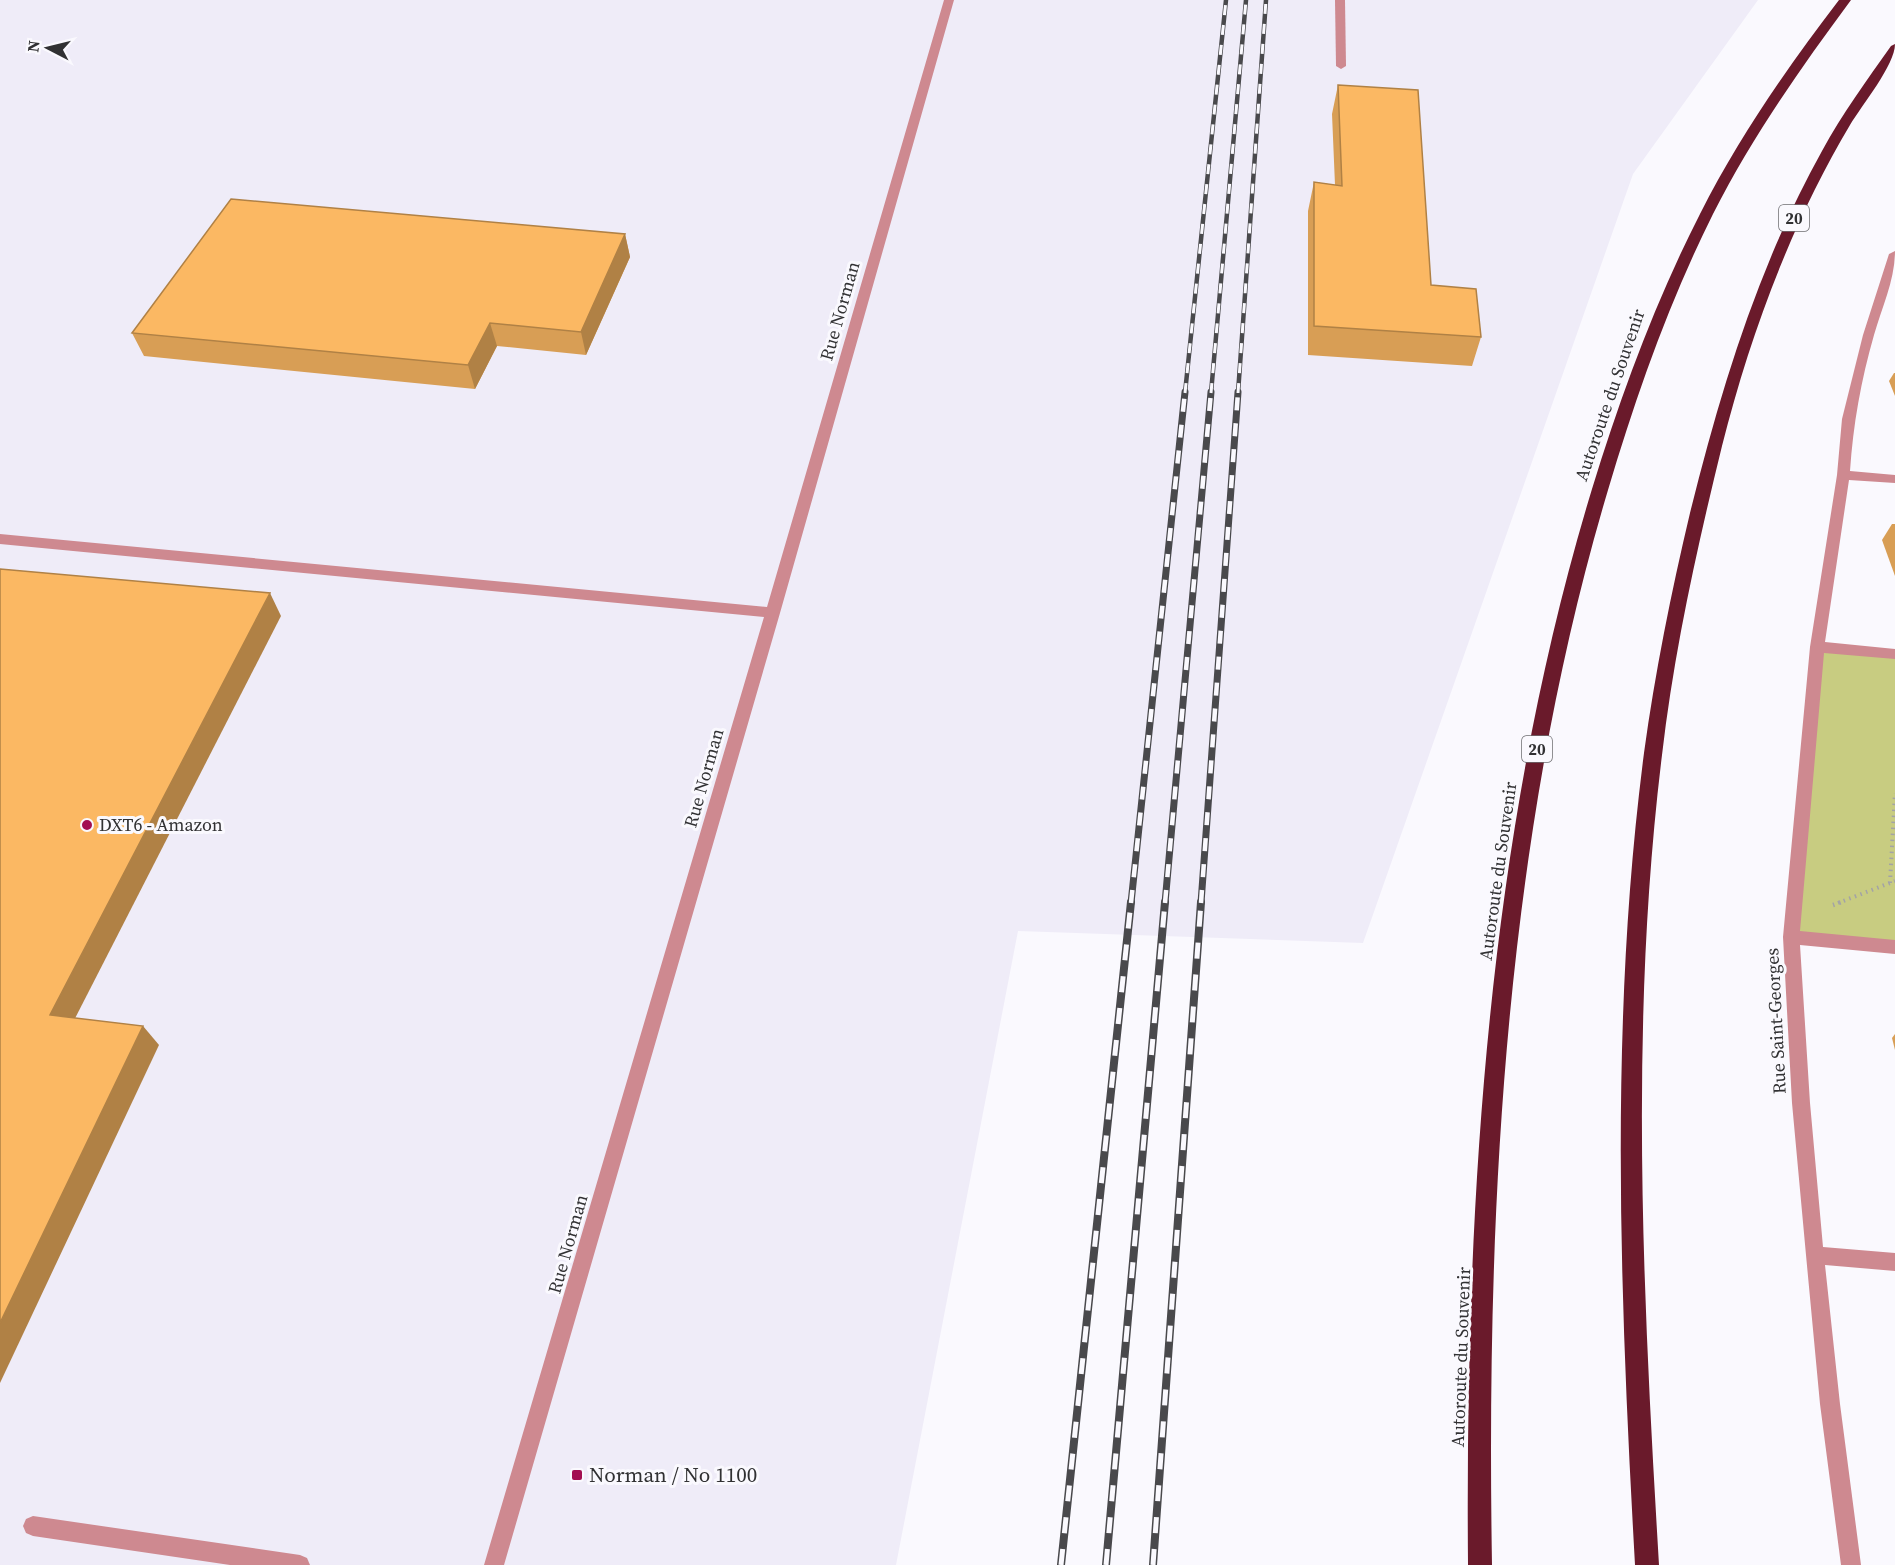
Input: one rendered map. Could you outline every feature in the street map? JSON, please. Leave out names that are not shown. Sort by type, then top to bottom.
[{"type":"highway","name":"Autoroute du Souvenir","points":[[1480,1565],[1479,1439],[1484,1277],[1500,1023],[1526,812],[1563,624],[1598,494],[1623,417],[1657,322],[1687,253],[1717,190],[1767,105],[1809,45],[1845,0]]},
{"type":"highway","name":"20","points":[[1647,1565],[1635,1332],[1632,1077],[1644,840],[1667,661],[1681,588],[1719,428],[1752,320],[1785,236],[1833,143],[1853,109],[1895,48]]},
{"type":"street","name":"Rue Norman","points":[[494,1565],[773,613],[949,0]]},
{"type":"street","points":[[1340,0],[1341,66]]},
{"type":"street","name":"Rue Saint-Georges","points":[[1851,1565],[1830,1404],[1815,1255],[1801,1103],[1792,928],[1817,647],[1843,475],[1844,450],[1868,332],[1895,254]]},
{"type":"street","points":[[1843,475],[1895,479]]},
{"type":"street","points":[[0,539],[773,613]]},
{"type":"street","points":[[1817,647],[1895,654]]},
{"type":"street","points":[[1792,928],[1895,947]]},
{"type":"street","points":[[1815,1255],[1895,1263]]},
{"type":"street","points":[[33,1526],[300,1565]]},
{"type":"path","points":[[1792,928],[1892,882],[1895,793]]},
{"type":"shaded area","points":[[0,0],[1758,0],[1633,174],[1363,943],[1018,931],[896,1565],[0,1565]]},
{"type":"green space","points":[[1817,647],[1895,654],[1895,947],[1791,937]]},
{"type":"building","points":[[1338,85],[1418,90],[1431,285],[1476,289],[1481,337],[1314,326],[1314,182],[1342,186]]},
{"type":"building","points":[[231,199],[625,234],[581,332],[490,323],[468,365],[132,333]]},
{"type":"building","name":"DXT6 - Amazon","points":[[0,569],[270,593],[50,1015],[143,1026],[0,1323]]},
{"type":"railway","points":[[1185,393],[1226,0]]},
{"type":"railway","points":[[1211,393],[1246,0]]},
{"type":"railway","points":[[1238,393],[1266,0]]},
{"type":"railway","points":[[1131,903],[1185,392]]},
{"type":"railway","points":[[1165,903],[1211,392]]},
{"type":"railway","points":[[1201,903],[1238,392]]},
{"type":"railway","points":[[1061,1565],[1131,902]]},
{"type":"railway","points":[[1106,1565],[1165,902]]},
{"type":"railway","points":[[1153,1565],[1201,902]]},
{"type":"place","name":"DXT6 - Amazon","points":[[87,825]]},
{"type":"place","name":"Norman / No 1100","points":[[577,1475]]}]
